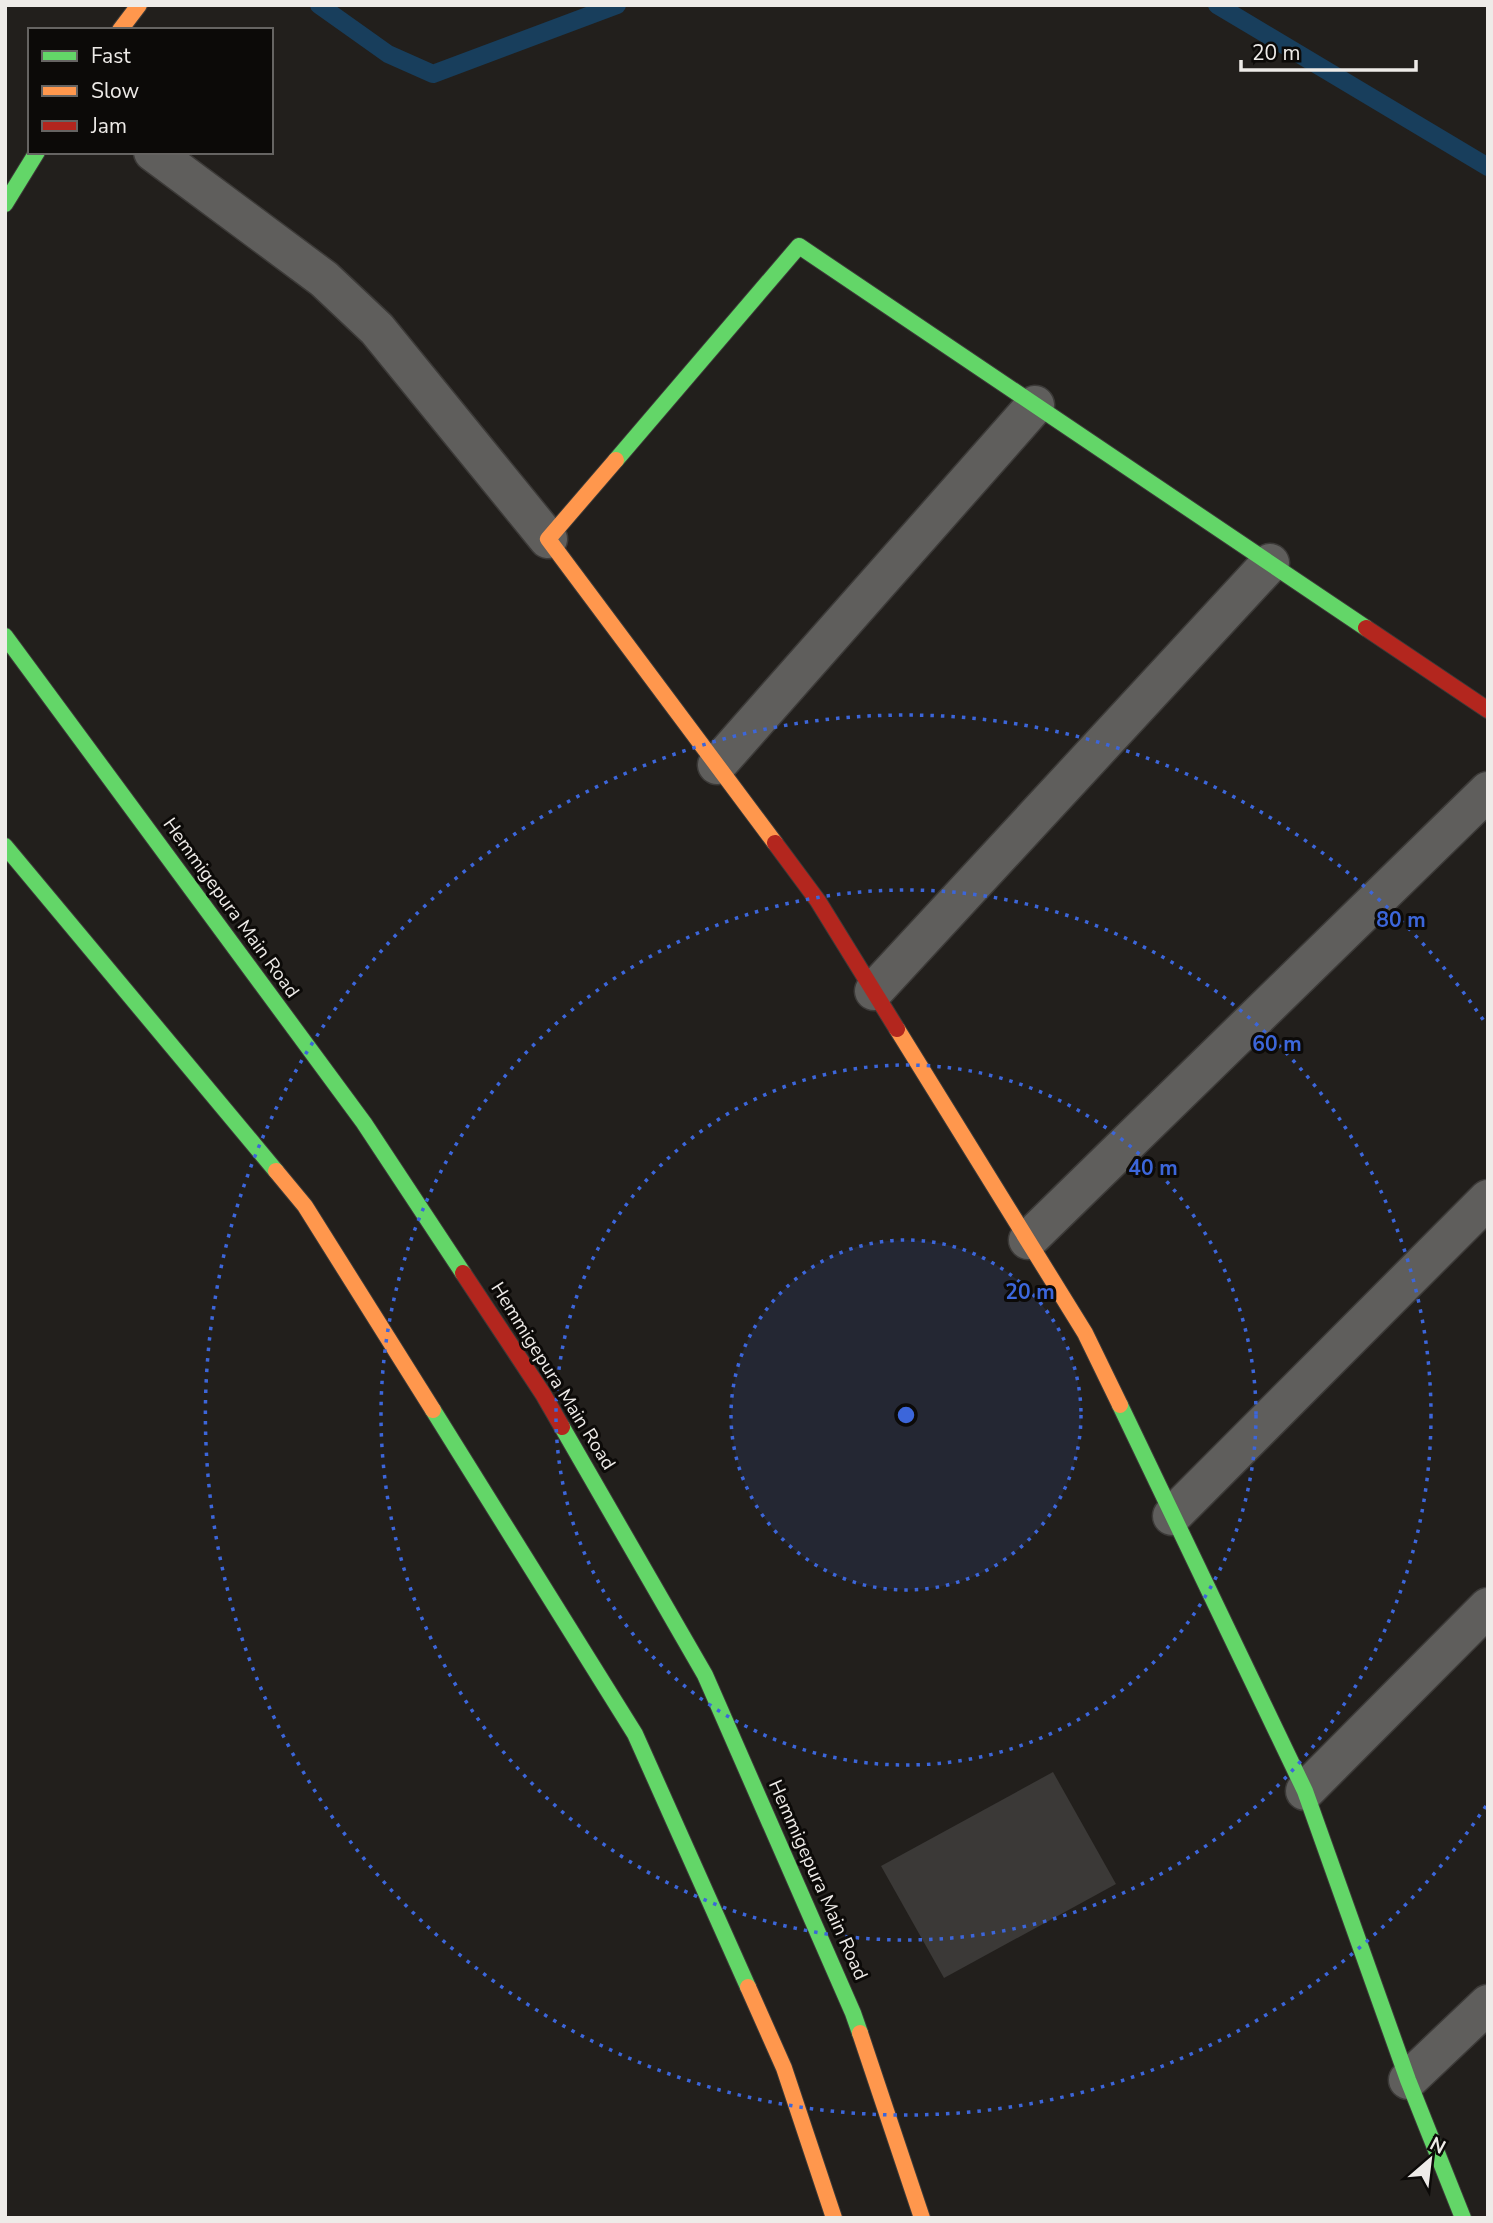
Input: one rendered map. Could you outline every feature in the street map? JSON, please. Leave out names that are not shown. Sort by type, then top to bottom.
[{"type":"main road","points":[[122,28],[139,5]]},
{"type":"main road","points":[[5,204],[36,154]]},
{"type":"main road","points":[[1463,2218],[1408,2080],[1305,1791],[1085,1333],[818,901],[548,539],[799,246],[1488,710]]},
{"type":"main road","name":"Hemmigepura Main Road","points":[[5,636],[364,1124],[544,1394],[705,1675],[853,2013],[922,2218]]},
{"type":"main road","points":[[5,846],[305,1206],[635,1734],[784,2068],[834,2218]]},
{"type":"street","points":[[156,154],[324,279],[377,329],[548,539]]},
{"type":"street","points":[[717,765],[1035,405]]},
{"type":"street","points":[[874,991],[1270,562]]},
{"type":"street","points":[[1028,1240],[1488,791]]},
{"type":"street","points":[[1172,1516],[1488,1199]]},
{"type":"street","points":[[1305,1791],[1488,1607]]},
{"type":"street","points":[[1408,2080],[1488,2004]]},
{"type":"building","points":[[1053,1772],[1116,1884],[944,1978],[881,1866]]},
{"type":"waterway","points":[[319,5],[388,54],[433,74],[617,5]]},
{"type":"waterway","points":[[1217,5],[1488,167]]},
{"type":"traffic: fast","points":[[5,204],[36,154]]},
{"type":"traffic: fast","points":[[616,460],[799,246],[1366,628]]},
{"type":"traffic: fast","points":[[5,636],[364,1123],[463,1273]]},
{"type":"traffic: fast","points":[[5,846],[276,1171]]},
{"type":"traffic: fast","points":[[1120,1405],[1305,1791],[1408,2080],[1463,2218]]},
{"type":"traffic: fast","points":[[433,1410],[635,1734],[748,1987]]},
{"type":"traffic: fast","points":[[562,1427],[705,1675],[860,2033]]},
{"type":"traffic: slow","points":[[122,28],[139,5]]},
{"type":"traffic: slow","points":[[616,460],[548,539],[775,843]]},
{"type":"traffic: slow","points":[[897,1029],[1085,1333],[1120,1405]]},
{"type":"traffic: slow","points":[[276,1171],[305,1206],[433,1410]]},
{"type":"traffic: slow","points":[[748,1987],[784,2068],[834,2218]]},
{"type":"traffic: slow","points":[[860,2033],[922,2218]]},
{"type":"traffic: jam","points":[[1366,628],[1488,710]]},
{"type":"traffic: jam","points":[[775,843],[818,901],[897,1029]]},
{"type":"traffic: jam","points":[[463,1273],[562,1427]]}]
